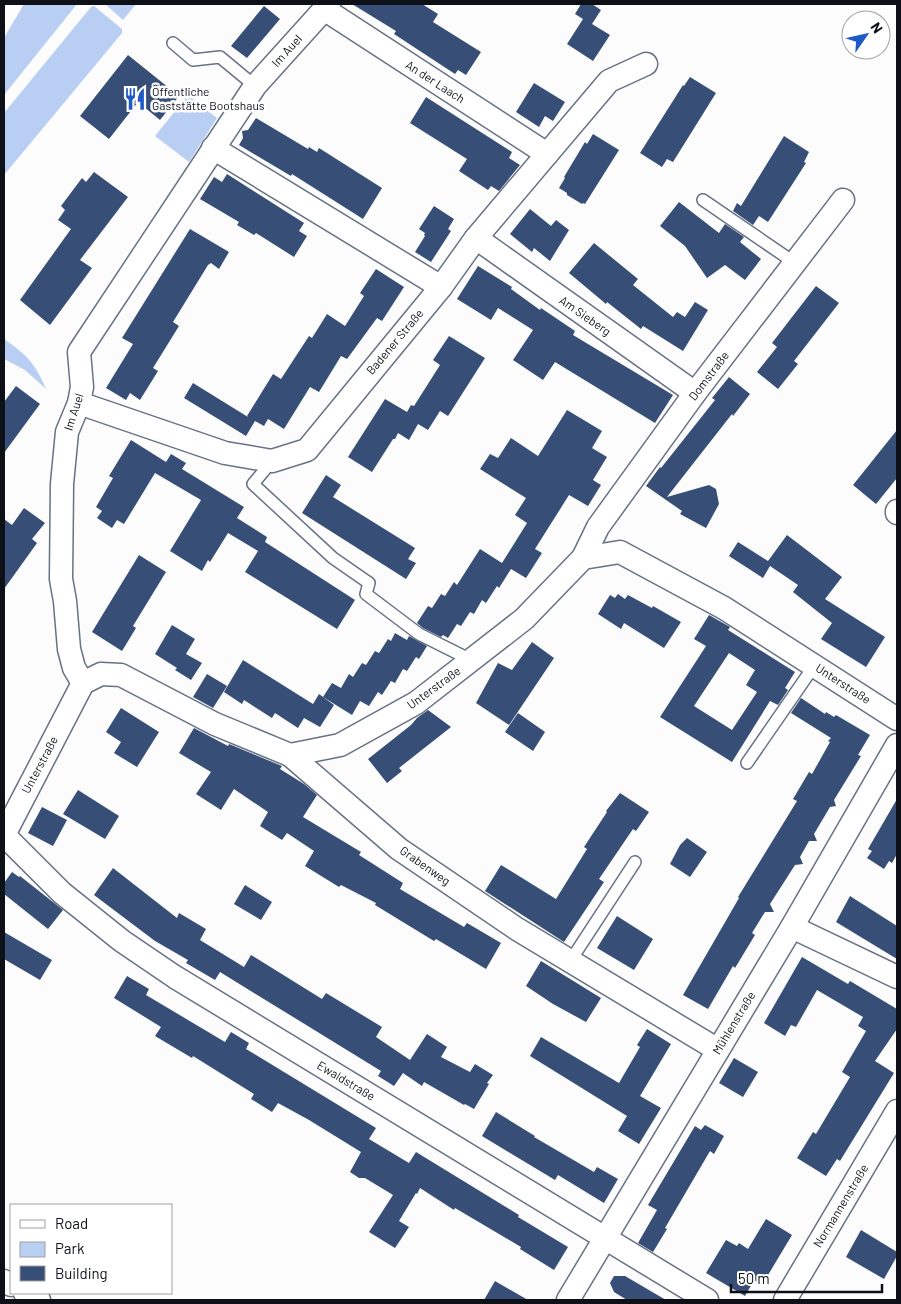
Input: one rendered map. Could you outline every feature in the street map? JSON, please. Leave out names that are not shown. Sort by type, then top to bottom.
[{"type":"street","name":"Im Auel","points":[[83,683],[74,668],[69,649],[61,580],[62,484],[67,432],[79,403],[82,388],[79,352],[255,86],[326,7]]},
{"type":"street","name":"An der Laach","points":[[326,7],[547,154]]},
{"type":"street","name":"Badener Straße","points":[[79,403],[225,453],[272,461],[307,450],[441,287],[476,238],[609,81],[646,64]]},
{"type":"street","points":[[213,148],[441,287]]},
{"type":"street","name":"Domstraße","points":[[584,558],[598,527],[695,393],[843,200]]},
{"type":"street","name":"Am Sieberg","points":[[476,238],[695,393]]},
{"type":"street","name":"Unterstraße","points":[[290,755],[340,745],[416,703],[524,618],[584,558],[620,552],[724,608],[897,719]]},
{"type":"street","points":[[83,683],[102,674],[121,675],[215,724],[290,755]]},
{"type":"street","name":"Unterstraße","points":[[4,835],[83,683]]},
{"type":"street","name":"Mühlenstraße","points":[[568,1300],[792,927],[897,744]]},
{"type":"street","name":"Grabenweg","points":[[290,755],[399,849],[517,929],[572,960],[718,1050]]},
{"type":"street","name":"Ewaldstraße","points":[[4,835],[62,893],[122,940],[175,977],[706,1300]]},
{"type":"street","points":[[792,927],[897,977]]},
{"type":"street","name":"Normannenstraße","points":[[785,1300],[897,1111]]},
{"type":"street","points":[[27,1294],[39,1300]]},
{"type":"lane","points":[[173,43],[193,60],[220,58],[255,86]]},
{"type":"lane","points":[[703,200],[795,263]]},
{"type":"lane","points":[[272,461],[253,484],[334,558],[369,583],[366,594],[419,634],[471,660]]},
{"type":"lane","points":[[747,763],[814,666]]},
{"type":"lane","points":[[572,960],[636,862]]},
{"type":"green space","points":[[24,4],[77,4],[4,95],[4,38]]},
{"type":"green space","points":[[105,4],[136,4],[123,20]]},
{"type":"green space","points":[[94,6],[122,29],[122,33],[4,175],[4,113],[91,7]]},
{"type":"green space","points":[[188,95],[217,118],[189,162],[155,136]]},
{"type":"green space","points":[[4,339],[30,360],[46,389],[25,370],[4,359]]},
{"type":"building","points":[[352,4],[422,4],[438,14],[433,22],[481,52],[466,75],[458,70],[455,74],[394,34],[396,31]]},
{"type":"building","points":[[581,4],[592,4],[601,10],[592,24],[610,35],[593,61],[567,44],[583,19],[575,14]]},
{"type":"building","points":[[264,6],[280,19],[247,58],[231,46]]},
{"type":"building","name":"Öffentliche Gaststätte Bootshaus","points":[[128,55],[179,96],[160,120],[138,102],[109,139],[80,116]]},
{"type":"building","points":[[690,77],[716,93],[673,162],[667,159],[662,167],[640,153]]},
{"type":"building","points":[[534,83],[565,102],[553,121],[545,116],[539,127],[516,112]]},
{"type":"building","points":[[426,97],[512,152],[509,158],[520,165],[499,191],[491,186],[488,190],[459,171],[467,159],[410,123]]},
{"type":"building","points":[[256,118],[308,149],[309,147],[317,152],[319,148],[382,188],[363,219],[292,174],[291,176],[239,145],[243,138],[242,131],[248,130]]},
{"type":"building","points":[[593,134],[619,150],[585,204],[582,204],[559,188],[585,142],[587,144]]},
{"type":"building","points":[[784,136],[809,152],[804,162],[806,163],[768,222],[759,216],[753,225],[733,211],[737,203],[741,206]]},
{"type":"building","points":[[94,172],[128,197],[80,260],[92,268],[50,325],[20,300],[71,229],[58,220],[65,210],[61,206],[82,178],[86,182]]},
{"type":"building","points":[[227,174],[304,223],[299,231],[307,236],[294,257],[256,233],[254,235],[237,225],[239,222],[200,199],[214,177],[222,182]]},
{"type":"building","points":[[679,202],[719,233],[725,224],[744,237],[740,242],[761,259],[745,280],[725,265],[707,278],[685,246],[660,226]]},
{"type":"building","points":[[434,206],[454,219],[448,229],[451,231],[431,262],[415,252],[425,236],[425,233],[419,229]]},
{"type":"building","points":[[530,209],[551,226],[556,220],[569,230],[550,261],[534,248],[532,252],[510,234]]},
{"type":"building","points":[[190,229],[229,252],[219,269],[211,263],[208,265],[173,322],[179,326],[153,368],[158,371],[140,400],[130,393],[126,400],[106,388],[133,344],[122,338]]},
{"type":"building","points":[[594,243],[638,279],[633,285],[673,317],[677,312],[685,317],[695,302],[708,310],[683,351],[643,326],[641,329],[607,302],[606,304],[569,273]]},
{"type":"building","points":[[478,266],[512,287],[511,289],[540,310],[541,308],[575,331],[573,335],[673,395],[655,423],[555,362],[543,380],[513,360],[533,330],[498,308],[491,320],[457,299]]},
{"type":"building","points":[[376,269],[404,287],[382,321],[377,318],[347,359],[341,356],[319,392],[310,387],[284,429],[268,419],[264,426],[255,421],[246,436],[184,398],[193,383],[248,417],[273,374],[281,379],[309,336],[312,338],[327,314],[345,326],[364,296],[360,293]]},
{"type":"building","points":[[816,286],[839,303],[794,361],[798,364],[778,389],[757,372],[777,347],[772,343]]},
{"type":"building","points":[[449,336],[485,358],[448,416],[440,411],[428,430],[418,424],[409,440],[398,433],[372,472],[348,457],[385,399],[407,412],[411,405],[414,406],[440,365],[433,360]]},
{"type":"building","points":[[729,377],[750,394],[667,497],[709,485],[716,489],[719,504],[706,528],[680,514],[682,511],[646,486],[715,400],[712,398]]},
{"type":"building","points":[[16,386],[40,404],[4,453],[4,402]]},
{"type":"building","points":[[567,410],[602,431],[592,448],[607,457],[593,480],[601,485],[588,506],[569,495],[535,549],[542,553],[526,578],[511,569],[499,588],[497,586],[486,603],[482,600],[474,614],[470,612],[461,626],[457,624],[448,638],[443,635],[441,637],[423,628],[417,623],[428,606],[432,608],[441,594],[445,596],[454,582],[457,585],[480,549],[502,563],[527,523],[515,515],[526,498],[480,469],[490,454],[498,458],[511,438],[538,456]]},
{"type":"building","points":[[897,430],[897,478],[876,504],[853,485]]},
{"type":"building","points":[[131,440],[166,462],[171,454],[186,463],[182,469],[244,507],[237,518],[267,537],[265,542],[355,600],[337,629],[245,572],[258,551],[228,533],[210,562],[208,560],[202,571],[170,551],[201,500],[155,473],[124,524],[117,520],[112,528],[97,518],[102,511],[96,507],[113,478],[109,476]]},
{"type":"building","points":[[326,475],[341,485],[333,497],[415,548],[408,559],[416,563],[406,579],[302,513]]},
{"type":"building","points":[[24,508],[45,523],[32,539],[37,543],[4,589],[4,519],[12,525]]},
{"type":"building","points":[[787,535],[842,577],[825,599],[885,637],[866,667],[821,639],[832,623],[793,592],[798,585],[770,566],[763,578],[729,556],[738,542],[768,561]]},
{"type":"building","points":[[139,555],[166,572],[133,626],[136,628],[122,651],[92,632]]},
{"type":"building","points":[[618,594],[625,599],[628,595],[652,608],[653,606],[681,622],[664,648],[624,623],[621,629],[598,614],[610,595],[615,598]]},
{"type":"building","points":[[709,615],[730,627],[728,630],[795,672],[785,688],[788,690],[778,705],[770,701],[732,762],[660,717],[706,646],[694,639]],"holes":[[[729,653],[755,670],[746,685],[757,692],[732,730],[694,706]]]},
{"type":"building","points":[[172,625],[195,639],[186,654],[202,663],[191,680],[175,670],[177,668],[155,654]]},
{"type":"building","points":[[395,633],[407,640],[409,636],[427,646],[419,659],[416,657],[407,671],[403,669],[395,683],[391,681],[382,695],[378,692],[369,706],[360,701],[352,715],[323,697],[332,683],[341,688],[349,674],[353,677],[362,663],[366,665],[375,651],[379,653],[388,639],[391,641]]},
{"type":"building","points":[[532,642],[554,658],[509,725],[476,703],[498,663],[512,670]]},
{"type":"building","points":[[243,660],[313,704],[319,694],[334,705],[320,727],[304,718],[298,728],[275,713],[272,718],[244,700],[242,704],[224,692]]},
{"type":"building","points":[[207,674],[227,686],[213,708],[193,697]]},
{"type":"building","points":[[801,698],[825,714],[826,712],[834,717],[836,715],[870,735],[858,755],[861,756],[834,800],[836,806],[830,807],[814,834],[817,841],[809,841],[800,857],[803,864],[795,865],[770,904],[774,912],[765,912],[752,933],[755,935],[735,968],[733,966],[708,1009],[683,995],[738,897],[797,801],[793,799],[809,772],[812,774],[830,742],[828,741],[831,738],[791,713]]},
{"type":"building","points":[[121,708],[159,732],[137,767],[114,753],[121,742],[106,732]]},
{"type":"building","points":[[428,710],[451,727],[399,768],[402,771],[387,783],[368,759]]},
{"type":"building","points":[[518,713],[545,732],[533,751],[505,732]]},
{"type":"building","points":[[194,728],[228,746],[229,744],[282,766],[280,769],[304,784],[317,795],[303,817],[361,852],[359,855],[403,883],[400,889],[464,927],[467,923],[501,943],[486,969],[436,939],[434,941],[375,905],[376,903],[341,885],[339,887],[305,866],[314,851],[287,833],[282,840],[260,826],[268,812],[234,789],[221,810],[196,794],[211,772],[179,753]]},
{"type":"building","points":[[78,790],[119,816],[105,839],[63,814]]},
{"type":"building","points":[[620,793],[649,812],[636,831],[633,829],[599,879],[604,882],[564,942],[485,891],[501,865],[556,899],[587,849],[584,847],[606,811]]},
{"type":"building","points":[[897,799],[897,854],[892,863],[889,861],[884,869],[867,858],[872,851],[868,849]]},
{"type":"building","points":[[42,807],[67,820],[53,846],[28,833]]},
{"type":"building","points":[[687,838],[707,852],[690,877],[670,864],[680,845]]},
{"type":"building","points":[[113,868],[177,918],[179,913],[206,929],[200,940],[244,967],[251,955],[322,999],[326,993],[382,1027],[376,1037],[410,1060],[427,1034],[447,1047],[441,1057],[470,1072],[475,1064],[493,1075],[474,1109],[424,1082],[422,1086],[403,1073],[394,1086],[378,1076],[381,1071],[220,972],[215,980],[186,963],[188,960],[155,941],[94,895]]},
{"type":"building","points":[[12,872],[20,876],[63,910],[48,929],[4,894],[4,883]]},
{"type":"building","points":[[245,885],[272,902],[261,920],[234,904]]},
{"type":"building","points":[[850,896],[897,926],[897,959],[836,922]]},
{"type":"building","points":[[617,916],[653,939],[634,970],[597,948]]},
{"type":"building","points":[[4,932],[52,960],[40,980],[4,959]]},
{"type":"building","points":[[802,957],[848,984],[850,981],[897,1009],[897,1029],[875,1061],[894,1073],[840,1161],[837,1159],[826,1176],[797,1158],[813,1132],[816,1134],[850,1077],[842,1072],[866,1031],[858,1026],[863,1017],[817,990],[796,1027],[791,1025],[785,1036],[764,1023]]},
{"type":"building","points":[[541,961],[601,998],[586,1022],[553,1004],[526,986]]},
{"type":"building","points":[[127,976],[149,989],[146,995],[225,1042],[231,1032],[249,1043],[246,1049],[376,1128],[369,1139],[409,1163],[416,1152],[568,1247],[554,1270],[520,1249],[521,1247],[455,1208],[454,1210],[420,1188],[399,1221],[409,1227],[395,1248],[369,1232],[393,1195],[365,1178],[359,1178],[350,1172],[361,1152],[278,1103],[272,1112],[251,1099],[254,1094],[193,1056],[192,1058],[155,1036],[161,1027],[114,998]]},
{"type":"building","points":[[647,1029],[671,1044],[640,1096],[661,1108],[639,1144],[618,1131],[627,1116],[530,1056],[541,1037],[619,1083],[640,1047],[637,1045]]},
{"type":"building","points":[[734,1058],[758,1072],[743,1097],[719,1083]]},
{"type":"building","points":[[496,1112],[594,1172],[597,1167],[618,1179],[604,1203],[558,1175],[555,1180],[482,1136]]},
{"type":"building","points":[[705,1125],[724,1136],[714,1154],[710,1151],[653,1252],[638,1243],[657,1210],[648,1205],[695,1126],[701,1130]]},
{"type":"building","points":[[766,1219],[792,1235],[762,1285],[754,1280],[745,1296],[706,1273],[726,1240],[737,1246],[739,1243],[748,1249]]},
{"type":"building","points":[[861,1230],[897,1252],[897,1256],[884,1279],[846,1257]]},
{"type":"building","points":[[614,1276],[625,1276],[666,1300],[627,1300],[614,1292],[610,1283]]},
{"type":"building","points":[[495,1281],[528,1300],[484,1300]]},
{"type":"place","name":"Öffentliche Gaststätte Bootshaus","points":[[135,99]]}]
